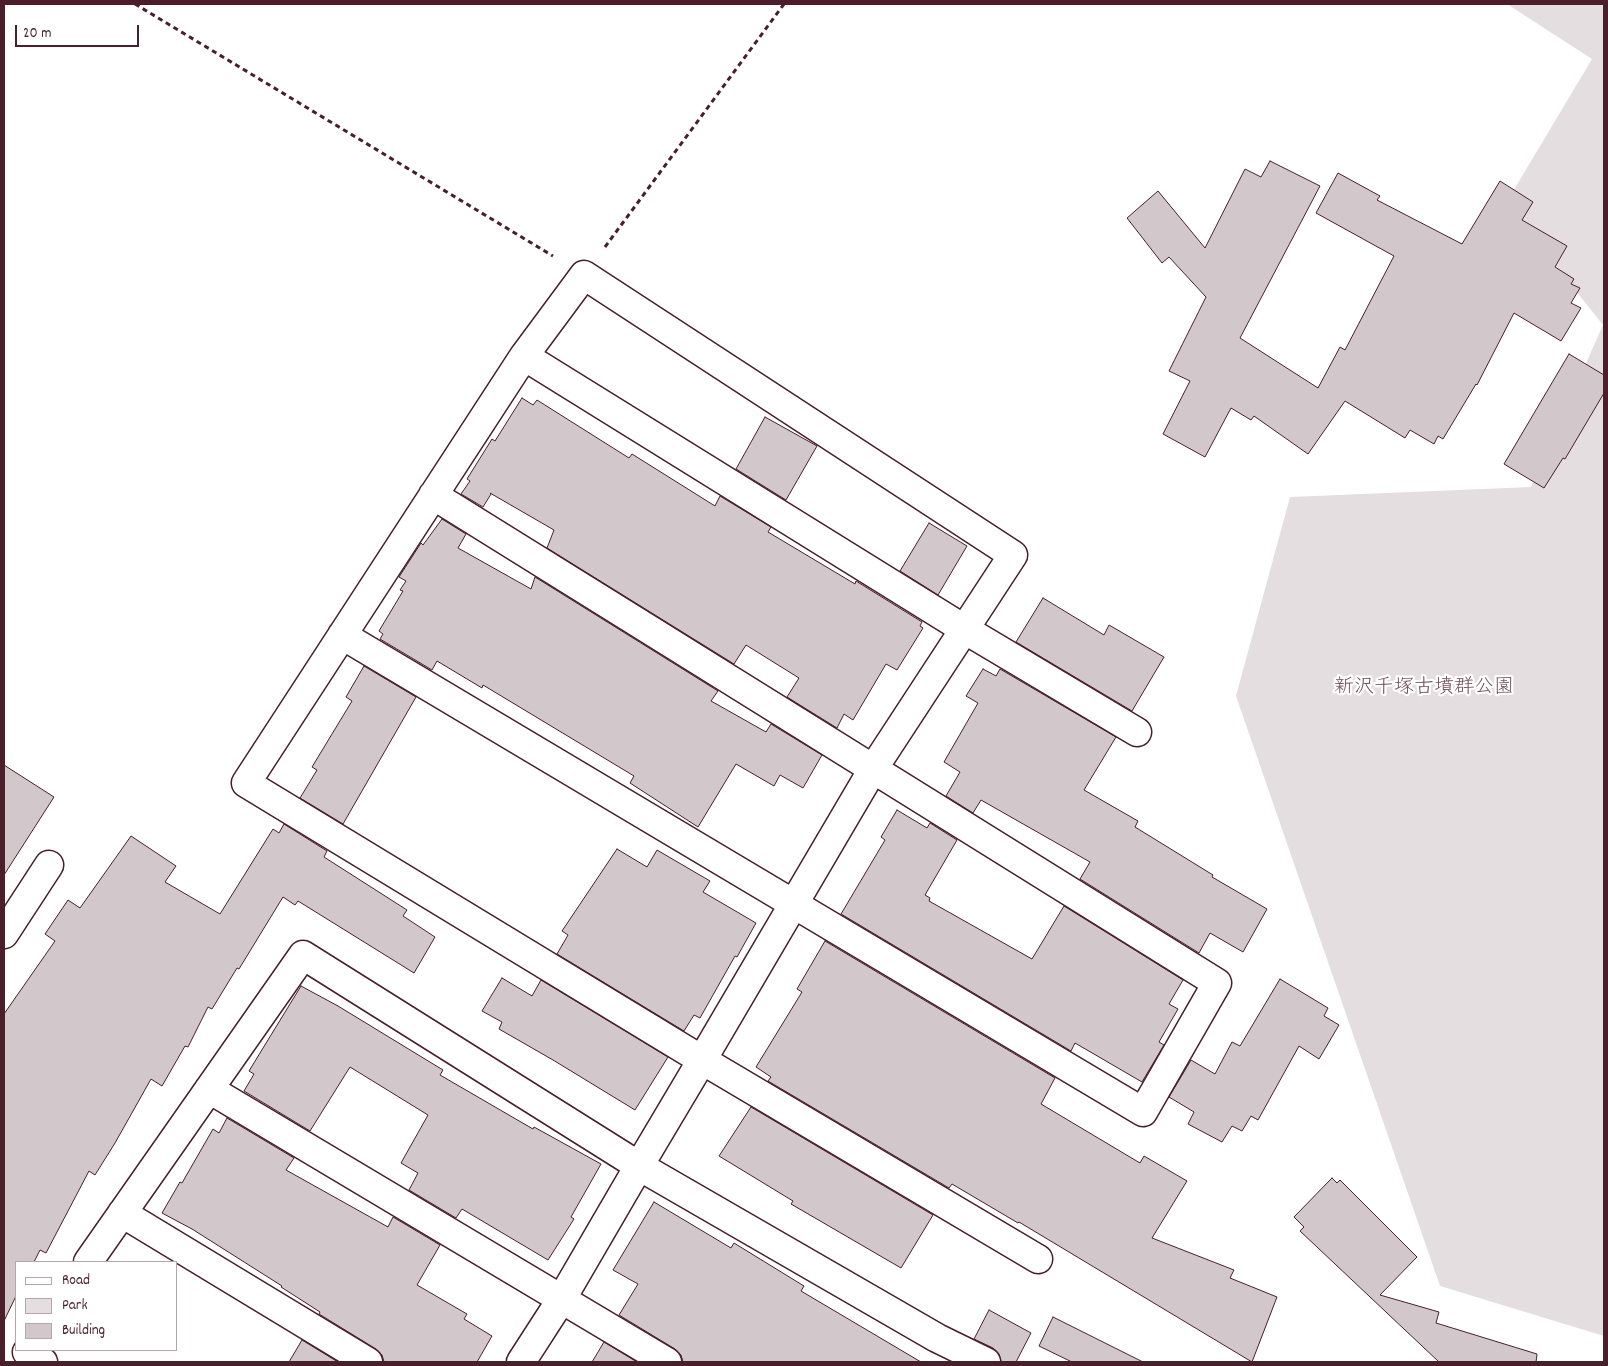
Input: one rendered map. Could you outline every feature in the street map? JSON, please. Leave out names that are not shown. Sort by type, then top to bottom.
[{"type":"street","points":[[521,1362],[562,1300],[639,1166],[702,1060],[873,769],[1013,555],[584,275],[524,356],[246,783],[702,1060],[1038,1259]]},
{"type":"street","points":[[524,356],[964,629],[1137,732]]},
{"type":"street","points":[[342,635],[1143,1112],[1217,983],[434,495]]},
{"type":"street","points":[[4,934],[49,865]]},
{"type":"street","points":[[89,1261],[303,955],[639,1166],[937,1338],[986,1362]]},
{"type":"street","points":[[208,1089],[666,1362]]},
{"type":"street","points":[[122,1213],[368,1362]]},
{"type":"path","points":[[135,4],[584,275],[784,4]]},
{"type":"green space","name":"新沢千塚古墳群公園","points":[[1507,4],[1604,4],[1604,1336],[1440,1286],[1236,696],[1290,497],[1531,487],[1603,325],[1506,203],[1592,59]]},
{"type":"building","points":[[1270,161],[1320,186],[1240,338],[1318,388],[1340,347],[1345,350],[1394,256],[1316,213],[1338,173],[1380,196],[1377,200],[1462,244],[1500,181],[1533,202],[1522,220],[1567,246],[1555,267],[1574,279],[1571,284],[1580,288],[1571,303],[1581,308],[1561,341],[1514,313],[1477,385],[1443,439],[1438,436],[1434,444],[1410,430],[1405,438],[1345,401],[1308,454],[1254,416],[1251,420],[1231,408],[1205,457],[1163,434],[1190,381],[1169,371],[1206,297],[1169,257],[1162,263],[1127,218],[1158,191],[1205,248],[1245,169],[1261,177]]},
{"type":"building","points":[[1569,354],[1604,375],[1604,393],[1565,459],[1563,458],[1544,488],[1504,464]]},
{"type":"building","points":[[522,398],[533,405],[537,400],[629,458],[632,454],[715,506],[720,496],[771,527],[768,532],[855,584],[856,581],[922,622],[920,626],[923,628],[897,670],[886,664],[853,720],[844,714],[837,728],[787,697],[799,678],[746,645],[734,664],[547,548],[554,530],[490,493],[483,507],[461,494],[470,481],[467,479],[492,439],[495,441]]},
{"type":"building","points":[[765,417],[817,446],[786,500],[736,469]]},
{"type":"building","points":[[442,519],[466,534],[458,548],[531,589],[535,577],[718,691],[711,701],[766,732],[771,724],[822,755],[803,788],[780,775],[774,786],[736,764],[698,827],[630,783],[634,776],[483,685],[482,688],[437,661],[432,670],[380,639],[383,634],[379,631],[403,591],[400,590],[406,581],[399,577],[421,543],[423,545]]},
{"type":"building","points":[[929,523],[967,546],[938,595],[900,571]]},
{"type":"building","points":[[1043,598],[1104,635],[1109,625],[1164,657],[1132,711],[1016,642]]},
{"type":"building","points":[[364,666],[416,697],[343,824],[300,798],[317,770],[312,767],[352,701],[346,697]]},
{"type":"building","points":[[983,669],[996,676],[1000,669],[1116,737],[1084,790],[1138,821],[1135,827],[1213,875],[1212,877],[1267,909],[1243,952],[1210,933],[1199,953],[1080,879],[1090,862],[981,800],[973,813],[946,796],[960,772],[944,762],[978,703],[966,696]]},
{"type":"building","points":[[4,765],[54,797],[4,875]]},
{"type":"building","points":[[897,810],[927,828],[930,823],[957,840],[925,895],[930,898],[929,901],[1032,959],[1064,906],[1183,980],[1169,1004],[1178,1009],[1159,1042],[1164,1045],[1142,1082],[1075,1043],[1071,1051],[841,914],[885,840],[881,837]]},
{"type":"building","points":[[284,824],[327,851],[324,857],[407,910],[403,916],[435,937],[414,973],[298,901],[295,905],[283,897],[212,1009],[208,1007],[188,1047],[185,1046],[162,1086],[151,1079],[95,1175],[89,1171],[46,1253],[40,1250],[34,1261],[15,1261],[15,1298],[4,1321],[4,1014],[55,941],[45,934],[68,900],[80,908],[131,836],[176,866],[165,882],[220,914],[273,829],[279,833]]},
{"type":"building","points":[[617,849],[647,867],[657,850],[710,881],[703,892],[756,923],[700,1018],[694,1015],[684,1031],[557,954],[568,935],[562,931]]},
{"type":"building","points":[[825,941],[1055,1078],[1041,1104],[1140,1163],[1144,1156],[1187,1181],[1152,1238],[1234,1270],[1230,1278],[1277,1297],[1252,1362],[1019,1222],[952,1184],[949,1188],[768,1081],[771,1077],[756,1067],[802,992],[797,989]]},
{"type":"building","points":[[502,978],[532,996],[541,980],[668,1057],[635,1110],[499,1029],[502,1022],[482,1011]]},
{"type":"building","points":[[1280,979],[1328,1008],[1324,1016],[1339,1025],[1319,1059],[1299,1046],[1258,1120],[1251,1116],[1242,1131],[1232,1126],[1222,1142],[1188,1124],[1194,1112],[1169,1097],[1191,1060],[1215,1074],[1232,1042],[1240,1046]]},
{"type":"building","points":[[301,986],[338,1006],[443,1070],[440,1075],[533,1129],[534,1127],[601,1164],[571,1217],[574,1219],[548,1260],[462,1209],[456,1218],[409,1190],[418,1173],[401,1163],[428,1115],[350,1067],[310,1131],[244,1091],[254,1074],[249,1071]]},
{"type":"building","points":[[751,1107],[933,1215],[901,1268],[791,1204],[793,1201],[719,1156]]},
{"type":"building","points":[[227,1118],[294,1158],[286,1170],[388,1227],[393,1217],[440,1245],[417,1285],[467,1314],[464,1319],[492,1336],[477,1362],[384,1362],[382,1355],[376,1349],[319,1314],[320,1312],[282,1286],[192,1229],[162,1213],[180,1182],[182,1183],[213,1129],[219,1133]]},
{"type":"building","points":[[1332,1178],[1337,1183],[1340,1180],[1417,1257],[1380,1295],[1439,1312],[1436,1323],[1537,1354],[1536,1362],[1439,1362],[1300,1231],[1304,1227],[1294,1217]]},
{"type":"building","points":[[654,1202],[731,1248],[734,1243],[804,1286],[801,1291],[921,1362],[683,1362],[681,1355],[675,1349],[619,1315],[638,1284],[613,1270]]},
{"type":"building","points":[[989,1310],[1031,1333],[1016,1362],[1001,1362],[999,1354],[993,1348],[974,1339]]},
{"type":"building","points":[[1053,1317],[1143,1362],[1072,1362],[1039,1346]]},
{"type":"building","points":[[302,1340],[338,1362],[289,1362]]},
{"type":"building","points":[[604,1342],[637,1362],[592,1362]]}]
